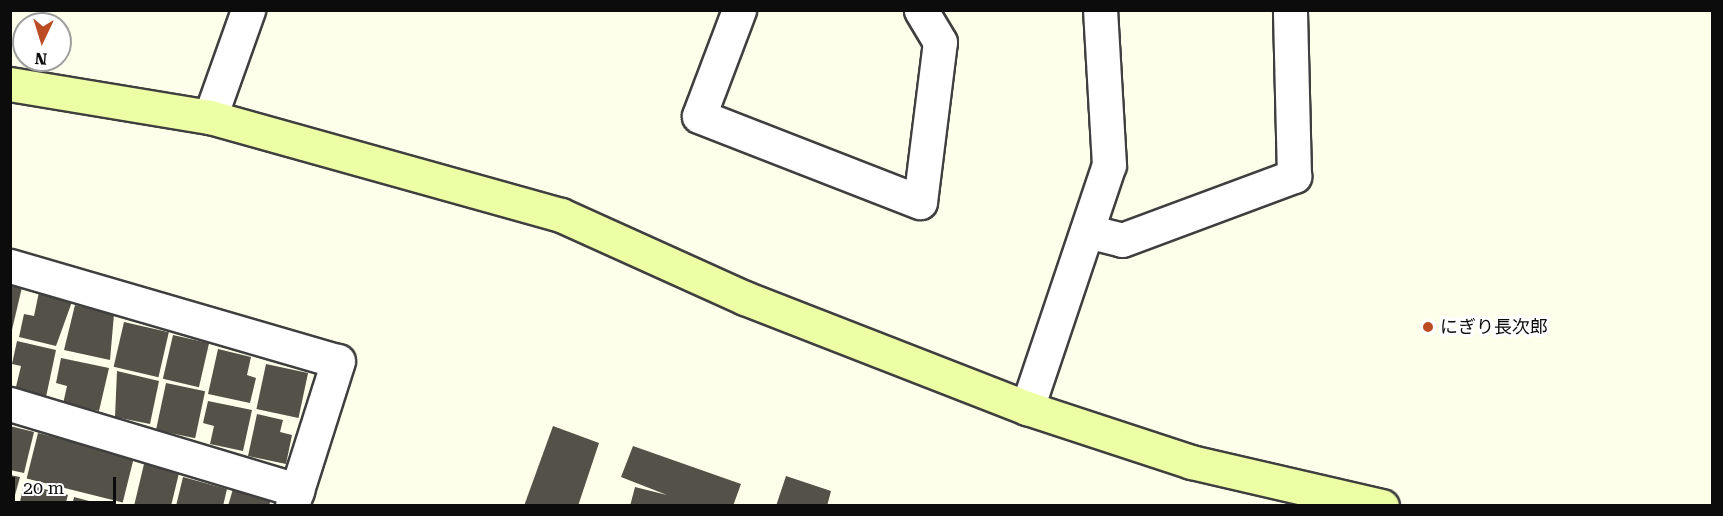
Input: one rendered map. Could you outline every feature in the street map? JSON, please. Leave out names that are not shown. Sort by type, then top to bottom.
[{"type":"street","points":[[210,117],[248,10]]},
{"type":"street","points":[[739,10],[699,116],[920,202],[940,42],[921,10]]},
{"type":"street","points":[[1027,408],[1109,165],[1100,10]]},
{"type":"street","points":[[1087,231],[1122,240],[1294,176],[1290,10]]},
{"type":"street","points":[[10,84],[210,117],[561,215],[745,297],[1027,408],[1191,462],[1382,506]]},
{"type":"street","points":[[10,266],[338,361],[294,498],[10,404]]},
{"type":"building","points":[[10,280],[23,283],[11,334],[10,333]]},
{"type":"building","points":[[39,292],[73,299],[56,346],[19,337],[24,314],[34,316]]},
{"type":"building","points":[[75,305],[114,314],[110,360],[64,350]]},
{"type":"building","points":[[124,322],[169,332],[158,377],[114,367]]},
{"type":"building","points":[[173,335],[209,343],[199,387],[163,379]]},
{"type":"building","points":[[17,341],[56,350],[46,397],[15,391],[21,366],[12,364]]},
{"type":"building","points":[[218,349],[251,357],[247,375],[256,378],[250,403],[208,394]]},
{"type":"building","points":[[61,358],[109,368],[99,411],[63,404],[67,386],[56,383]]},
{"type":"building","points":[[266,364],[308,373],[298,418],[256,409]]},
{"type":"building","points":[[117,371],[159,381],[150,424],[115,417]]},
{"type":"building","points":[[166,383],[205,391],[195,438],[156,430]]},
{"type":"building","points":[[208,401],[252,410],[243,451],[210,444],[214,426],[203,423]]},
{"type":"building","points":[[257,414],[283,420],[280,432],[292,435],[286,464],[248,456]]},
{"type":"building","points":[[10,426],[34,432],[24,473],[10,470]]},
{"type":"building","points":[[553,426],[599,443],[578,506],[524,506]]},
{"type":"building","points":[[38,433],[134,457],[123,503],[27,479]]},
{"type":"building","points":[[633,446],[741,484],[733,506],[630,506],[635,487],[667,495],[621,477]]},
{"type":"building","points":[[144,464],[179,473],[171,506],[134,506]]},
{"type":"building","points":[[10,475],[20,477],[12,506],[10,506]]},
{"type":"building","points":[[786,476],[831,491],[827,506],[776,506]]},
{"type":"building","points":[[183,477],[227,489],[223,506],[176,506]]},
{"type":"building","points":[[24,484],[68,495],[65,506],[19,506]]},
{"type":"building","points":[[233,489],[271,498],[269,506],[228,506]]},
{"type":"building","points":[[74,497],[104,505],[72,506]]},
{"type":"place","name":"にぎり長次郎","points":[[1428,327]]}]
